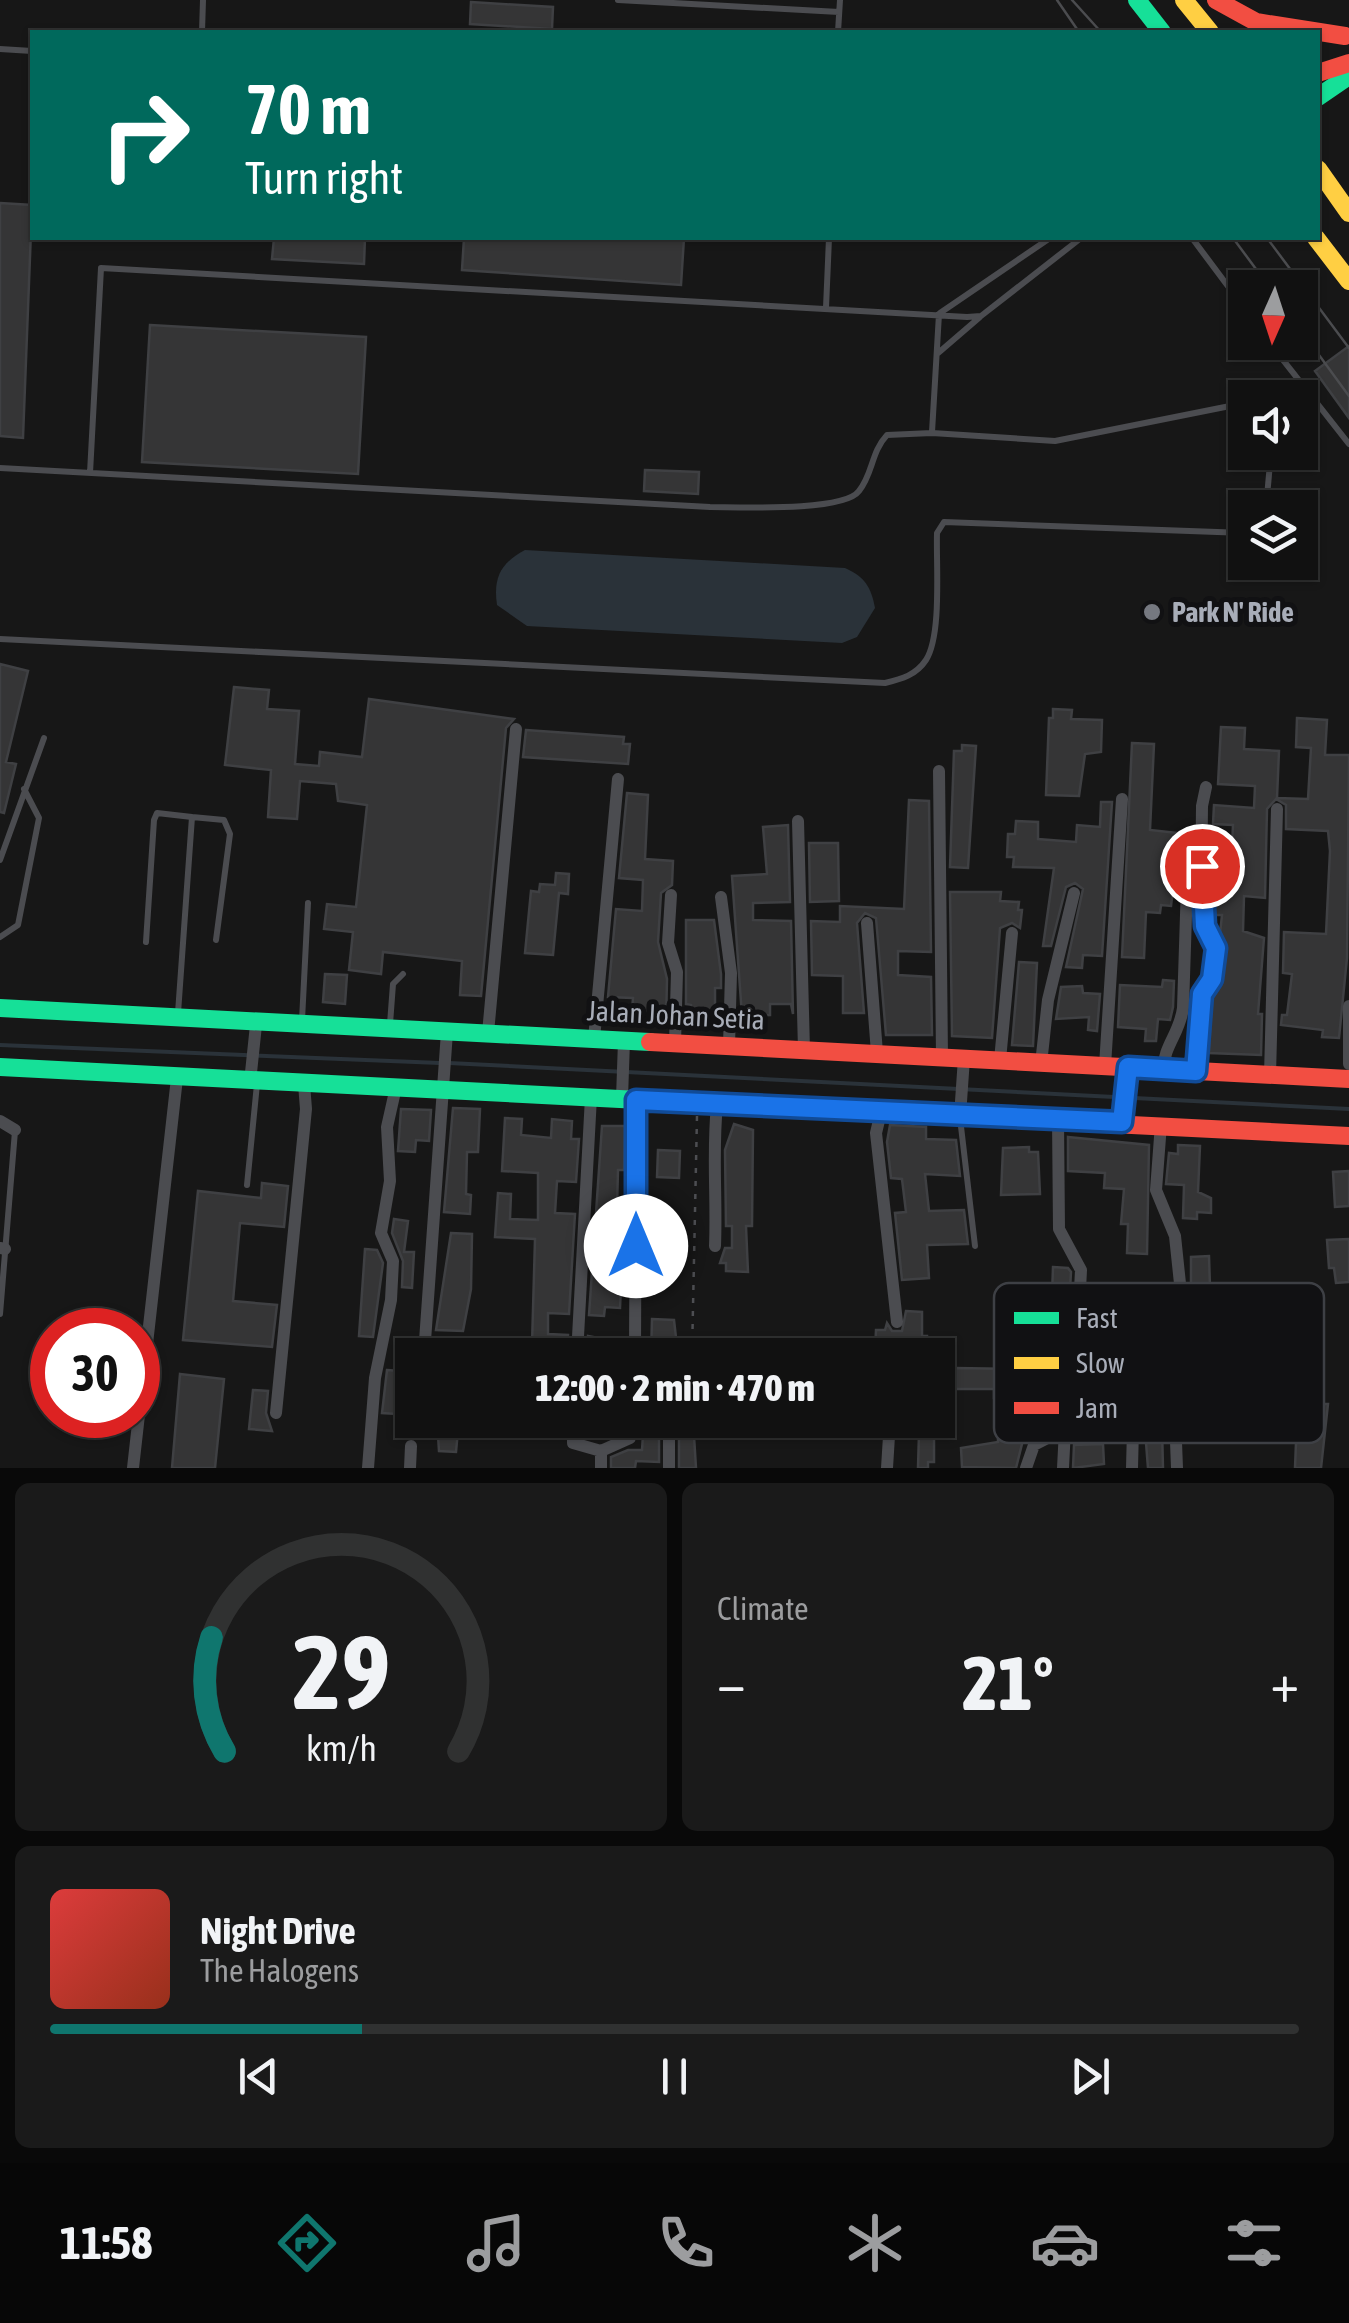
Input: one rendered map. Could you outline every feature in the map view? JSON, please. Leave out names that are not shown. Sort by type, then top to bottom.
[{"type":"main road","points":[[1137,0],[1160,30]]},
{"type":"main road","points":[[1184,0],[1208,30]]},
{"type":"main road","points":[[1216,0],[1256,22],[1308,30]]},
{"type":"main road","points":[[1320,32],[1347,36]]},
{"type":"main road","points":[[1320,43],[1347,36]]},
{"type":"main road","points":[[1320,72],[1349,63]]},
{"type":"main road","points":[[1320,96],[1349,76]]},
{"type":"main road","points":[[1320,170],[1349,214]]},
{"type":"main road","points":[[1318,240],[1349,281]]},
{"type":"main road","name":"Jalan Johan Setia","points":[[0,1008],[178,1020],[255,1032],[302,1026],[390,1030],[447,1041],[488,1033],[595,1031],[624,1050],[675,1035],[805,1040],[877,1053],[942,1057],[963,1066],[1000,1060],[1105,1066],[1127,1074],[1270,1070],[1349,1079]]},
{"type":"main road","points":[[0,1067],[396,1088],[446,1085],[590,1096],[627,1095],[707,1105],[1123,1117],[1161,1124],[1349,1136]]},
{"type":"street","points":[[488,1033],[516,730]]},
{"type":"street","points":[[940,771],[942,1057]]},
{"type":"street","points":[[595,1031],[618,779]]},
{"type":"street","points":[[1196,1071],[1202,994],[1212,979],[1216,948],[1205,926],[1201,897],[1202,806],[1206,786]]},
{"type":"street","points":[[1105,1066],[1122,799]]},
{"type":"street","points":[[1270,1070],[1277,810]]},
{"type":"street","points":[[798,822],[805,1040]]},
{"type":"street","points":[[1163,1070],[1163,1054],[1182,1024],[1184,1008],[1188,853]]},
{"type":"street","points":[[1040,1064],[1048,1000],[1074,893]]},
{"type":"street","points":[[671,895],[668,944],[677,972],[675,1035]]},
{"type":"street","points":[[721,897],[730,973],[729,1037]]},
{"type":"street","points":[[868,922],[877,1053]]},
{"type":"street","points":[[1000,1060],[1012,933]]},
{"type":"street","points":[[1349,1006],[1349,1064]]},
{"type":"street","points":[[253,1079],[255,1032]]},
{"type":"street","points":[[425,1338],[447,1041]]},
{"type":"street","points":[[624,1050],[634,1338]]},
{"type":"street","points":[[959,1112],[963,1066]]},
{"type":"street","points":[[1123,1117],[1127,1074]]},
{"type":"street","points":[[133,1468],[177,1078]]},
{"type":"street","points":[[276,1414],[306,1109],[304,1084]]},
{"type":"street","points":[[368,1468],[375,1378],[392,1300],[393,1261],[381,1233],[390,1181],[387,1127],[396,1088]]},
{"type":"street","points":[[578,1338],[590,1096]]},
{"type":"street","points":[[707,1105],[718,1184],[715,1246]]},
{"type":"street","points":[[881,1112],[876,1133],[898,1322]]},
{"type":"street","points":[[1058,1118],[1059,1229],[1082,1270],[1081,1283]]},
{"type":"street","points":[[0,1121],[16,1130]]},
{"type":"street","points":[[1161,1124],[1156,1190],[1175,1236],[1180,1283]]},
{"type":"street","points":[[573,1438],[573,1443],[601,1451],[630,1438]]},
{"type":"street","points":[[669,1438],[670,1468]]},
{"type":"street","points":[[887,1468],[889,1438]]},
{"type":"street","points":[[1026,1468],[1038,1443]]},
{"type":"street","points":[[1063,1468],[1064,1443]]},
{"type":"street","points":[[1132,1468],[1133,1443]]},
{"type":"street","points":[[410,1468],[411,1446]]},
{"type":"street","points":[[601,1451],[601,1468]]},
{"type":"lane","points":[[202,30],[203,0]]},
{"type":"lane","points":[[618,0],[839,12]]},
{"type":"lane","points":[[838,30],[840,0]]},
{"type":"lane","points":[[0,49],[30,51]]},
{"type":"lane","points":[[826,308],[829,240]]},
{"type":"lane","points":[[939,314],[1047,240]]},
{"type":"lane","points":[[936,355],[1078,240]]},
{"type":"lane","points":[[1193,240],[1228,287]]},
{"type":"lane","points":[[90,472],[101,268],[981,316]]},
{"type":"lane","points":[[932,433],[939,314]]},
{"type":"lane","points":[[1283,360],[1349,444]]},
{"type":"lane","points":[[0,468],[710,507],[785,506],[848,500],[858,494],[875,448],[888,435],[1078,439],[1228,407]]},
{"type":"lane","points":[[0,639],[885,683],[910,676],[926,661],[933,643],[937,533],[944,522],[1228,532]]},
{"type":"lane","points":[[0,860],[44,738]]},
{"type":"lane","points":[[0,937],[18,925],[39,818],[24,789]]},
{"type":"lane","points":[[146,942],[154,820],[164,812],[224,820],[230,834],[216,940]]},
{"type":"lane","points":[[178,1020],[192,816]]},
{"type":"lane","points":[[302,1026],[308,904]]},
{"type":"lane","points":[[390,1030],[393,984],[403,974]]},
{"type":"lane","points":[[247,1186],[253,1079]]},
{"type":"lane","points":[[959,1112],[975,1246]]},
{"type":"lane","points":[[0,1314],[16,1130]]},
{"type":"lane","points":[[0,1191],[10,1192]]},
{"type":"path","points":[[693,1338],[707,1105]]},
{"type":"path","points":[[896,1338],[898,1322]]},
{"type":"shaded area","points":[[525,550],[845,568],[866,584],[875,608],[857,637],[842,643],[527,626],[497,605],[496,595],[500,572]]},
{"type":"building","points":[[471,2],[553,7],[552,29],[470,24]]},
{"type":"building","points":[[0,203],[30,205],[23,438],[0,436]]},
{"type":"building","points":[[274,240],[365,240],[364,264],[272,259]]},
{"type":"building","points":[[464,240],[684,240],[681,285],[462,270]]},
{"type":"building","points":[[150,325],[366,337],[358,474],[142,462]]},
{"type":"building","points":[[1349,346],[1349,418],[1315,371]]},
{"type":"building","points":[[645,470],[699,472],[698,494],[644,491]]},
{"type":"building","points":[[0,664],[28,671],[6,762],[16,764],[4,813],[0,812]]},
{"type":"building","points":[[234,687],[269,690],[267,709],[299,711],[295,764],[319,766],[320,752],[362,757],[369,699],[514,719],[506,728],[481,996],[460,995],[462,961],[383,952],[381,974],[349,970],[353,932],[324,929],[327,904],[356,907],[367,805],[338,801],[336,784],[300,781],[297,819],[268,817],[271,770],[225,765]]},
{"type":"building","points":[[1053,709],[1072,710],[1071,719],[1102,720],[1101,752],[1085,754],[1079,796],[1046,795],[1049,718],[1053,718]]},
{"type":"building","points":[[1297,718],[1327,720],[1325,755],[1349,755],[1347,958],[1339,1038],[1322,1037],[1323,1030],[1281,1025],[1282,1015],[1287,1015],[1292,974],[1283,973],[1284,932],[1326,934],[1330,851],[1328,831],[1286,829],[1286,805],[1276,799],[1267,809],[1265,898],[1244,896],[1243,931],[1264,938],[1258,1014],[1262,1014],[1261,1055],[1209,1053],[1212,997],[1222,981],[1226,949],[1220,934],[1222,915],[1214,915],[1213,910],[1212,844],[1232,846],[1233,825],[1213,824],[1214,805],[1254,808],[1255,786],[1218,784],[1221,727],[1245,728],[1244,749],[1279,751],[1277,798],[1308,799],[1311,748],[1296,747]]},
{"type":"building","points":[[526,730],[624,737],[623,744],[630,744],[628,764],[523,757]]},
{"type":"building","points":[[1132,743],[1154,744],[1150,830],[1186,834],[1187,843],[1178,852],[1177,890],[1173,890],[1171,906],[1161,905],[1160,913],[1146,912],[1144,958],[1122,957]]},
{"type":"building","points":[[962,745],[976,746],[968,868],[950,867],[954,751],[962,751]]},
{"type":"building","points":[[627,793],[648,795],[645,859],[673,861],[672,885],[661,893],[658,942],[667,979],[666,1025],[656,1024],[657,1012],[632,1010],[633,998],[608,997],[616,909],[642,911],[643,880],[619,878]]},
{"type":"building","points":[[909,800],[929,801],[931,952],[898,951],[898,975],[931,977],[932,1035],[886,1035],[876,918],[865,913],[857,923],[864,1013],[843,1013],[843,976],[812,975],[811,921],[840,922],[840,906],[904,909]]},
{"type":"building","points":[[1101,802],[1112,802],[1102,956],[1083,955],[1082,968],[1066,967],[1083,889],[1075,883],[1066,887],[1051,946],[1043,946],[1054,868],[1013,867],[1014,857],[1007,857],[1008,834],[1015,834],[1016,821],[1038,822],[1038,839],[1076,842],[1077,825],[1100,827]]},
{"type":"building","points":[[788,825],[790,902],[753,903],[753,920],[791,921],[793,1014],[791,1004],[770,1004],[770,1015],[742,1016],[732,876],[767,874],[763,827]]},
{"type":"building","points":[[809,843],[838,843],[839,901],[810,902]]},
{"type":"building","points":[[556,873],[569,874],[568,894],[559,893],[553,955],[525,953],[531,891],[539,892],[540,884],[555,885]]},
{"type":"building","points":[[950,892],[1001,892],[1000,901],[1019,902],[1018,910],[1022,910],[1020,928],[1012,923],[1000,928],[992,1038],[952,1036]]},
{"type":"building","points":[[686,920],[714,920],[721,974],[721,988],[715,988],[715,1014],[691,1013],[691,1005],[686,1004]]},
{"type":"building","points":[[1019,962],[1037,963],[1033,1046],[1012,1045]]},
{"type":"building","points":[[325,974],[347,975],[345,1004],[323,1002]]},
{"type":"building","points":[[1163,980],[1174,981],[1173,1007],[1170,1020],[1158,1019],[1156,1041],[1145,1041],[1146,1029],[1118,1027],[1120,985],[1162,987]]},
{"type":"building","points":[[1082,986],[1083,993],[1100,994],[1097,1031],[1088,1030],[1089,1017],[1056,1019],[1061,987]]},
{"type":"building","points":[[453,1108],[480,1109],[478,1152],[467,1152],[466,1194],[471,1195],[470,1214],[444,1212]]},
{"type":"building","points":[[401,1109],[431,1110],[429,1141],[416,1140],[415,1152],[398,1151]]},
{"type":"building","points":[[505,1118],[522,1119],[521,1135],[551,1138],[552,1119],[572,1121],[571,1139],[579,1139],[576,1182],[557,1181],[555,1213],[575,1214],[569,1314],[548,1313],[548,1334],[568,1338],[532,1338],[535,1239],[495,1237],[498,1193],[511,1194],[510,1219],[538,1220],[538,1173],[502,1171]]},
{"type":"building","points":[[734,1124],[753,1130],[752,1226],[746,1226],[748,1272],[726,1271],[726,1263],[720,1263],[725,1248],[732,1248],[732,1226],[726,1226],[725,1150]]},
{"type":"building","points":[[890,1125],[926,1127],[926,1139],[956,1140],[960,1176],[925,1174],[929,1211],[964,1210],[968,1244],[927,1245],[929,1278],[902,1280],[895,1213],[906,1212],[902,1179],[891,1178],[887,1142]]},
{"type":"building","points":[[602,1126],[625,1126],[624,1170],[618,1170],[615,1285],[621,1286],[620,1308],[605,1307],[604,1316],[589,1315]]},
{"type":"building","points":[[1068,1137],[1149,1145],[1147,1254],[1127,1253],[1128,1224],[1121,1224],[1124,1189],[1104,1188],[1105,1173],[1068,1171]]},
{"type":"building","points":[[1178,1145],[1200,1146],[1198,1192],[1211,1198],[1211,1213],[1197,1212],[1197,1219],[1183,1218],[1184,1185],[1166,1184],[1169,1153],[1178,1154]]},
{"type":"building","points":[[1029,1147],[1029,1152],[1038,1152],[1040,1194],[1001,1195],[1003,1148]]},
{"type":"building","points":[[658,1150],[680,1151],[679,1178],[657,1177]]},
{"type":"building","points":[[1349,1171],[1349,1206],[1335,1207],[1333,1172]]},
{"type":"building","points":[[262,1183],[288,1186],[284,1227],[240,1223],[233,1301],[277,1305],[272,1347],[183,1340],[198,1191],[261,1198]]},
{"type":"building","points":[[394,1219],[408,1221],[404,1252],[414,1252],[412,1288],[402,1287],[403,1261],[392,1233]]},
{"type":"building","points":[[451,1233],[472,1234],[471,1289],[463,1331],[436,1330]]},
{"type":"building","points":[[1349,1239],[1349,1282],[1336,1283],[1334,1268],[1329,1268],[1327,1240]]},
{"type":"building","points":[[365,1249],[377,1250],[383,1263],[373,1337],[359,1336]]},
{"type":"building","points":[[1209,1256],[1210,1283],[1191,1283],[1191,1257]]},
{"type":"building","points":[[1053,1267],[1068,1268],[1070,1283],[1052,1283]]},
{"type":"building","points":[[906,1311],[922,1312],[922,1336],[927,1338],[876,1338],[876,1330],[885,1330],[887,1323],[892,1331],[902,1331]]},
{"type":"building","points":[[652,1319],[674,1320],[676,1338],[651,1338]]},
{"type":"building","points":[[956,1368],[994,1369],[994,1389],[956,1389]]},
{"type":"building","points":[[387,1370],[395,1371],[395,1414],[382,1413]]},
{"type":"building","points":[[180,1374],[224,1379],[215,1468],[172,1468]]},
{"type":"building","points":[[253,1390],[268,1391],[266,1413],[272,1431],[249,1429]]},
{"type":"building","points":[[1324,1404],[1328,1404],[1324,1441]]},
{"type":"building","points":[[438,1438],[457,1438],[456,1452],[439,1451]]},
{"type":"building","points":[[643,1438],[659,1438],[659,1462],[636,1461],[635,1468],[611,1468],[611,1457],[628,1450],[642,1450]]},
{"type":"building","points":[[679,1438],[694,1438],[696,1468],[679,1468]]},
{"type":"building","points":[[919,1438],[934,1438],[934,1462],[928,1462],[928,1468],[918,1468]]},
{"type":"building","points":[[1022,1443],[1016,1468],[962,1467],[961,1448]]},
{"type":"building","points":[[1146,1443],[1162,1443],[1163,1468],[1148,1468]]},
{"type":"building","points":[[1296,1443],[1324,1443],[1321,1468],[1295,1468]]},
{"type":"building","points":[[1103,1444],[1104,1464],[1073,1468],[1074,1445]]},
{"type":"waterway","points":[[0,1045],[440,1063]]},
{"type":"waterway","points":[[449,1063],[1349,1109]]},
{"type":"tram line","points":[[1057,0],[1078,30]]},
{"type":"tram line","points":[[1072,0],[1099,30]]},
{"type":"tram line","points":[[1234,240],[1257,270]]},
{"type":"tram line","points":[[1268,240],[1349,348]]},
{"type":"tram line","points":[[1318,354],[1349,396]]},
{"type":"traffic: fast","points":[[1137,0],[1160,30]]},
{"type":"traffic: fast","points":[[1320,96],[1349,76]]},
{"type":"traffic: fast","points":[[0,1008],[650,1042]]},
{"type":"traffic: fast","points":[[0,1067],[697,1103]]},
{"type":"traffic: slow","points":[[1184,0],[1208,30]]},
{"type":"traffic: slow","points":[[1320,172],[1349,213]]},
{"type":"traffic: slow","points":[[1318,240],[1349,281]]},
{"type":"traffic: jam","points":[[1216,0],[1256,22],[1307,30]]},
{"type":"traffic: jam","points":[[1320,32],[1345,36]]},
{"type":"traffic: jam","points":[[1320,72],[1349,63]]},
{"type":"traffic: jam","points":[[650,1042],[1349,1079]]},
{"type":"traffic: jam","points":[[697,1103],[1349,1136]]},
{"type":"place","name":"Park N' Ride","points":[[1152,612]]},
{"type":"route","points":[[636,1246],[636,1100],[1122,1122],[1128,1067],[1196,1071],[1202,994],[1216,964],[1216,948],[1205,926],[1202,866]]}]
